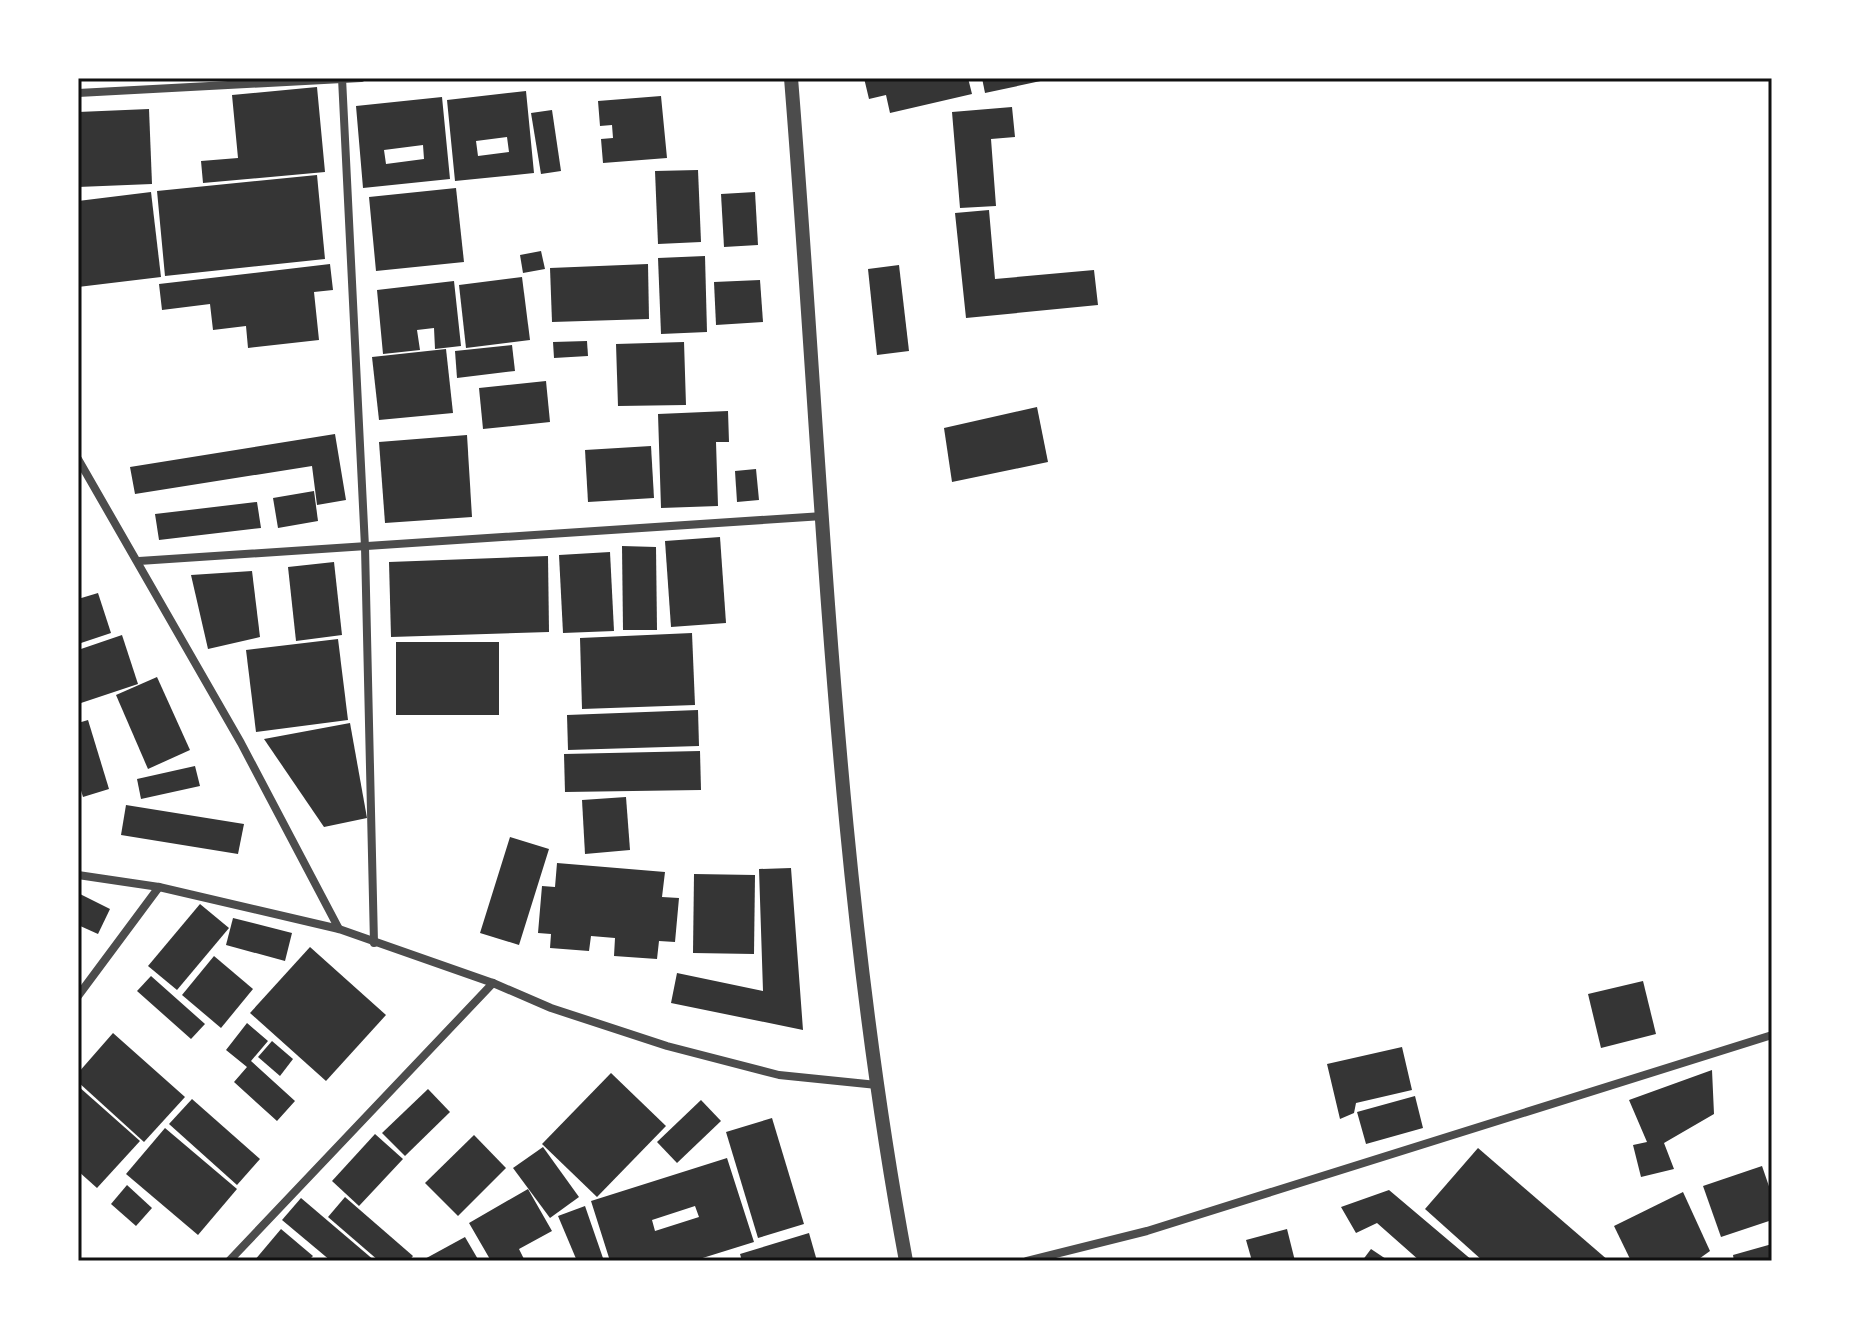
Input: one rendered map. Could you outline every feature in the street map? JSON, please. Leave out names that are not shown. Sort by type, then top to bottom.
[{"type":"street","points":[[342,78],[365,547],[374,943]]},
{"type":"street","points":[[78,93],[361,78]]},
{"type":"street","points":[[791,78],[841,768],[863,989],[906,1261]]},
{"type":"street","points":[[78,459],[139,561],[339,929]]},
{"type":"street","points":[[139,561],[823,516]]},
{"type":"street","points":[[78,875],[159,887],[339,929],[493,983],[551,1008],[667,1046],[779,1075],[877,1085]]},
{"type":"street","points":[[78,996],[159,887]]},
{"type":"street","points":[[229,1261],[493,983]]},
{"type":"street","points":[[1027,1261],[1147,1231],[1772,1035]]},
{"type":"building","points":[[864,78],[968,78],[972,94],[890,113],[886,95],[869,99]]},
{"type":"building","points":[[982,78],[1050,78],[1050,79],[985,93]]},
{"type":"building","points":[[317,87],[325,172],[203,183],[201,161],[238,158],[232,95]]},
{"type":"building","points":[[526,91],[534,173],[455,181],[447,100]],"holes":[[[507,137],[509,152],[478,156],[476,141]]]},
{"type":"building","points":[[661,96],[667,158],[603,163],[601,139],[613,138],[612,125],[600,126],[598,101]]},
{"type":"building","points":[[442,97],[450,179],[363,188],[356,106]],"holes":[[[423,145],[424,159],[386,164],[384,150]]]},
{"type":"building","points":[[1012,107],[1015,137],[991,139],[996,206],[960,208],[952,112]]},
{"type":"building","points":[[149,109],[152,184],[78,187],[78,112]]},
{"type":"building","points":[[552,110],[561,171],[541,174],[531,113]]},
{"type":"building","points":[[698,170],[701,242],[658,244],[655,171]]},
{"type":"building","points":[[317,175],[325,259],[165,276],[157,191]]},
{"type":"building","points":[[456,188],[464,262],[376,271],[369,197]]},
{"type":"building","points":[[151,192],[161,277],[78,287],[78,201]]},
{"type":"building","points":[[755,192],[758,245],[724,247],[721,194]]},
{"type":"building","points":[[989,210],[995,279],[1094,270],[1098,305],[966,318],[955,213]]},
{"type":"building","points":[[541,251],[545,269],[523,273],[520,255]]},
{"type":"building","points":[[705,256],[707,332],[661,334],[658,258]]},
{"type":"building","points":[[330,264],[333,290],[314,292],[319,340],[248,348],[246,326],[213,330],[210,304],[162,310],[159,284]]},
{"type":"building","points":[[648,264],[649,319],[552,322],[550,268]]},
{"type":"building","points":[[899,265],[909,351],[877,355],[868,269]]},
{"type":"building","points":[[522,277],[530,340],[466,348],[459,285]]},
{"type":"building","points":[[760,280],[763,322],[716,325],[714,282]]},
{"type":"building","points":[[454,281],[461,346],[435,349],[434,328],[417,330],[420,350],[383,354],[377,290]]},
{"type":"building","points":[[587,341],[588,356],[554,358],[553,342]]},
{"type":"building","points":[[684,342],[686,405],[618,406],[616,344]]},
{"type":"building","points":[[512,345],[515,371],[457,378],[455,351]]},
{"type":"building","points":[[446,349],[453,413],[379,420],[372,357]]},
{"type":"building","points":[[546,381],[550,422],[483,429],[479,388]]},
{"type":"building","points":[[1037,407],[1048,462],[952,482],[944,428]]},
{"type":"building","points":[[728,411],[729,442],[716,442],[718,506],[661,508],[658,414]]},
{"type":"building","points":[[335,434],[346,500],[317,505],[312,466],[135,494],[130,467]]},
{"type":"building","points":[[467,435],[472,517],[385,523],[379,442]]},
{"type":"building","points":[[651,446],[654,498],[588,502],[585,450]]},
{"type":"building","points":[[756,469],[759,500],[737,502],[735,471]]},
{"type":"building","points":[[314,491],[318,521],[278,528],[273,498]]},
{"type":"building","points":[[257,502],[261,528],[159,540],[155,514]]},
{"type":"building","points":[[720,537],[726,623],[671,627],[665,541]]},
{"type":"building","points":[[622,546],[656,547],[657,630],[623,630]]},
{"type":"building","points":[[610,552],[614,631],[563,633],[559,555]]},
{"type":"building","points":[[548,556],[549,632],[391,637],[389,562]]},
{"type":"building","points":[[334,562],[342,635],[296,641],[288,567]]},
{"type":"building","points":[[252,571],[260,637],[208,649],[191,575]]},
{"type":"building","points":[[98,593],[111,633],[78,644],[78,599]]},
{"type":"building","points":[[692,633],[695,705],[582,709],[580,638]]},
{"type":"building","points":[[122,635],[138,684],[78,704],[78,650]]},
{"type":"building","points":[[338,639],[348,720],[256,732],[246,650]]},
{"type":"building","points":[[396,642],[499,642],[499,715],[396,715]]},
{"type":"building","points":[[157,677],[190,750],[148,769],[116,695]]},
{"type":"building","points":[[698,710],[699,746],[568,750],[567,715]]},
{"type":"building","points":[[88,720],[109,789],[83,797],[78,781],[78,723]]},
{"type":"building","points":[[350,723],[367,818],[324,827],[264,739]]},
{"type":"building","points":[[700,751],[701,790],[565,792],[564,754]]},
{"type":"building","points":[[195,766],[200,786],[141,799],[137,779]]},
{"type":"building","points":[[626,797],[630,850],[585,854],[582,800]]},
{"type":"building","points":[[126,805],[244,824],[238,854],[121,835]]},
{"type":"building","points":[[510,837],[549,849],[519,945],[480,933]]},
{"type":"building","points":[[557,863],[665,872],[662,897],[679,898],[675,942],[659,941],[657,959],[614,956],[615,938],[591,936],[589,951],[550,948],[551,934],[538,933],[542,886],[555,887]]},
{"type":"building","points":[[791,868],[803,1030],[671,1003],[677,973],[763,991],[759,869]]},
{"type":"building","points":[[694,874],[755,875],[754,954],[693,953]]},
{"type":"building","points":[[78,893],[110,909],[98,934],[78,925]]},
{"type":"building","points":[[200,904],[229,928],[177,990],[148,966]]},
{"type":"building","points":[[233,918],[292,933],[285,961],[226,945]]},
{"type":"building","points":[[310,947],[386,1015],[326,1081],[250,1013]]},
{"type":"building","points":[[214,956],[253,989],[221,1028],[182,995]]},
{"type":"building","points":[[151,976],[205,1024],[191,1039],[137,991]]},
{"type":"building","points":[[1643,981],[1656,1034],[1601,1048],[1588,994]]},
{"type":"building","points":[[247,1023],[268,1041],[251,1061],[295,1101],[277,1121],[234,1082],[247,1067],[226,1050]]},
{"type":"building","points":[[113,1033],[185,1097],[144,1142],[78,1082],[78,1073]]},
{"type":"building","points":[[272,1041],[293,1059],[280,1076],[258,1057]]},
{"type":"building","points":[[1402,1047],[1412,1090],[1356,1103],[1354,1113],[1340,1119],[1327,1064]]},
{"type":"building","points":[[1712,1070],[1714,1114],[1664,1143],[1674,1169],[1641,1177],[1633,1145],[1647,1142],[1629,1100]]},
{"type":"building","points":[[611,1073],[666,1126],[597,1197],[542,1144]]},
{"type":"building","points":[[78,1086],[140,1141],[97,1188],[78,1171]]},
{"type":"building","points":[[428,1089],[450,1112],[405,1156],[382,1133]]},
{"type":"building","points":[[1415,1096],[1423,1128],[1366,1144],[1357,1112]]},
{"type":"building","points":[[192,1099],[260,1159],[237,1185],[169,1124]]},
{"type":"building","points":[[701,1100],[721,1121],[677,1163],[657,1142]]},
{"type":"building","points":[[772,1118],[804,1224],[758,1238],[726,1132]]},
{"type":"building","points":[[165,1128],[237,1189],[198,1235],[126,1174]]},
{"type":"building","points":[[375,1134],[403,1159],[359,1206],[332,1181]]},
{"type":"building","points":[[474,1135],[506,1168],[458,1216],[425,1183]]},
{"type":"building","points":[[543,1147],[579,1197],[550,1218],[513,1168]]},
{"type":"building","points":[[1478,1148],[1609,1261],[1483,1261],[1425,1209]]},
{"type":"building","points":[[727,1158],[754,1242],[693,1261],[610,1261],[591,1201]],"holes":[[[695,1206],[699,1217],[655,1231],[652,1220]]]},
{"type":"building","points":[[1762,1166],[1772,1195],[1772,1220],[1721,1237],[1703,1186]]},
{"type":"building","points":[[127,1185],[152,1208],[136,1226],[111,1204]]},
{"type":"building","points":[[528,1189],[552,1231],[519,1249],[525,1261],[491,1261],[469,1223]]},
{"type":"building","points":[[1389,1190],[1473,1261],[1420,1261],[1377,1223],[1356,1233],[1341,1207]]},
{"type":"building","points":[[1683,1192],[1710,1251],[1696,1261],[1631,1261],[1614,1226]]},
{"type":"building","points":[[345,1197],[413,1256],[409,1261],[379,1261],[328,1217]]},
{"type":"building","points":[[301,1198],[375,1261],[331,1261],[282,1220]]},
{"type":"building","points":[[585,1206],[604,1261],[577,1261],[558,1216]]},
{"type":"building","points":[[281,1229],[313,1256],[308,1261],[254,1261]]},
{"type":"building","points":[[1287,1229],[1295,1261],[1252,1261],[1246,1240]]},
{"type":"building","points":[[809,1233],[817,1261],[742,1261],[740,1254]]},
{"type":"building","points":[[465,1237],[479,1261],[421,1261]]},
{"type":"building","points":[[1772,1244],[1772,1261],[1734,1261],[1733,1255]]},
{"type":"building","points":[[1371,1249],[1389,1261],[1362,1261]]}]
